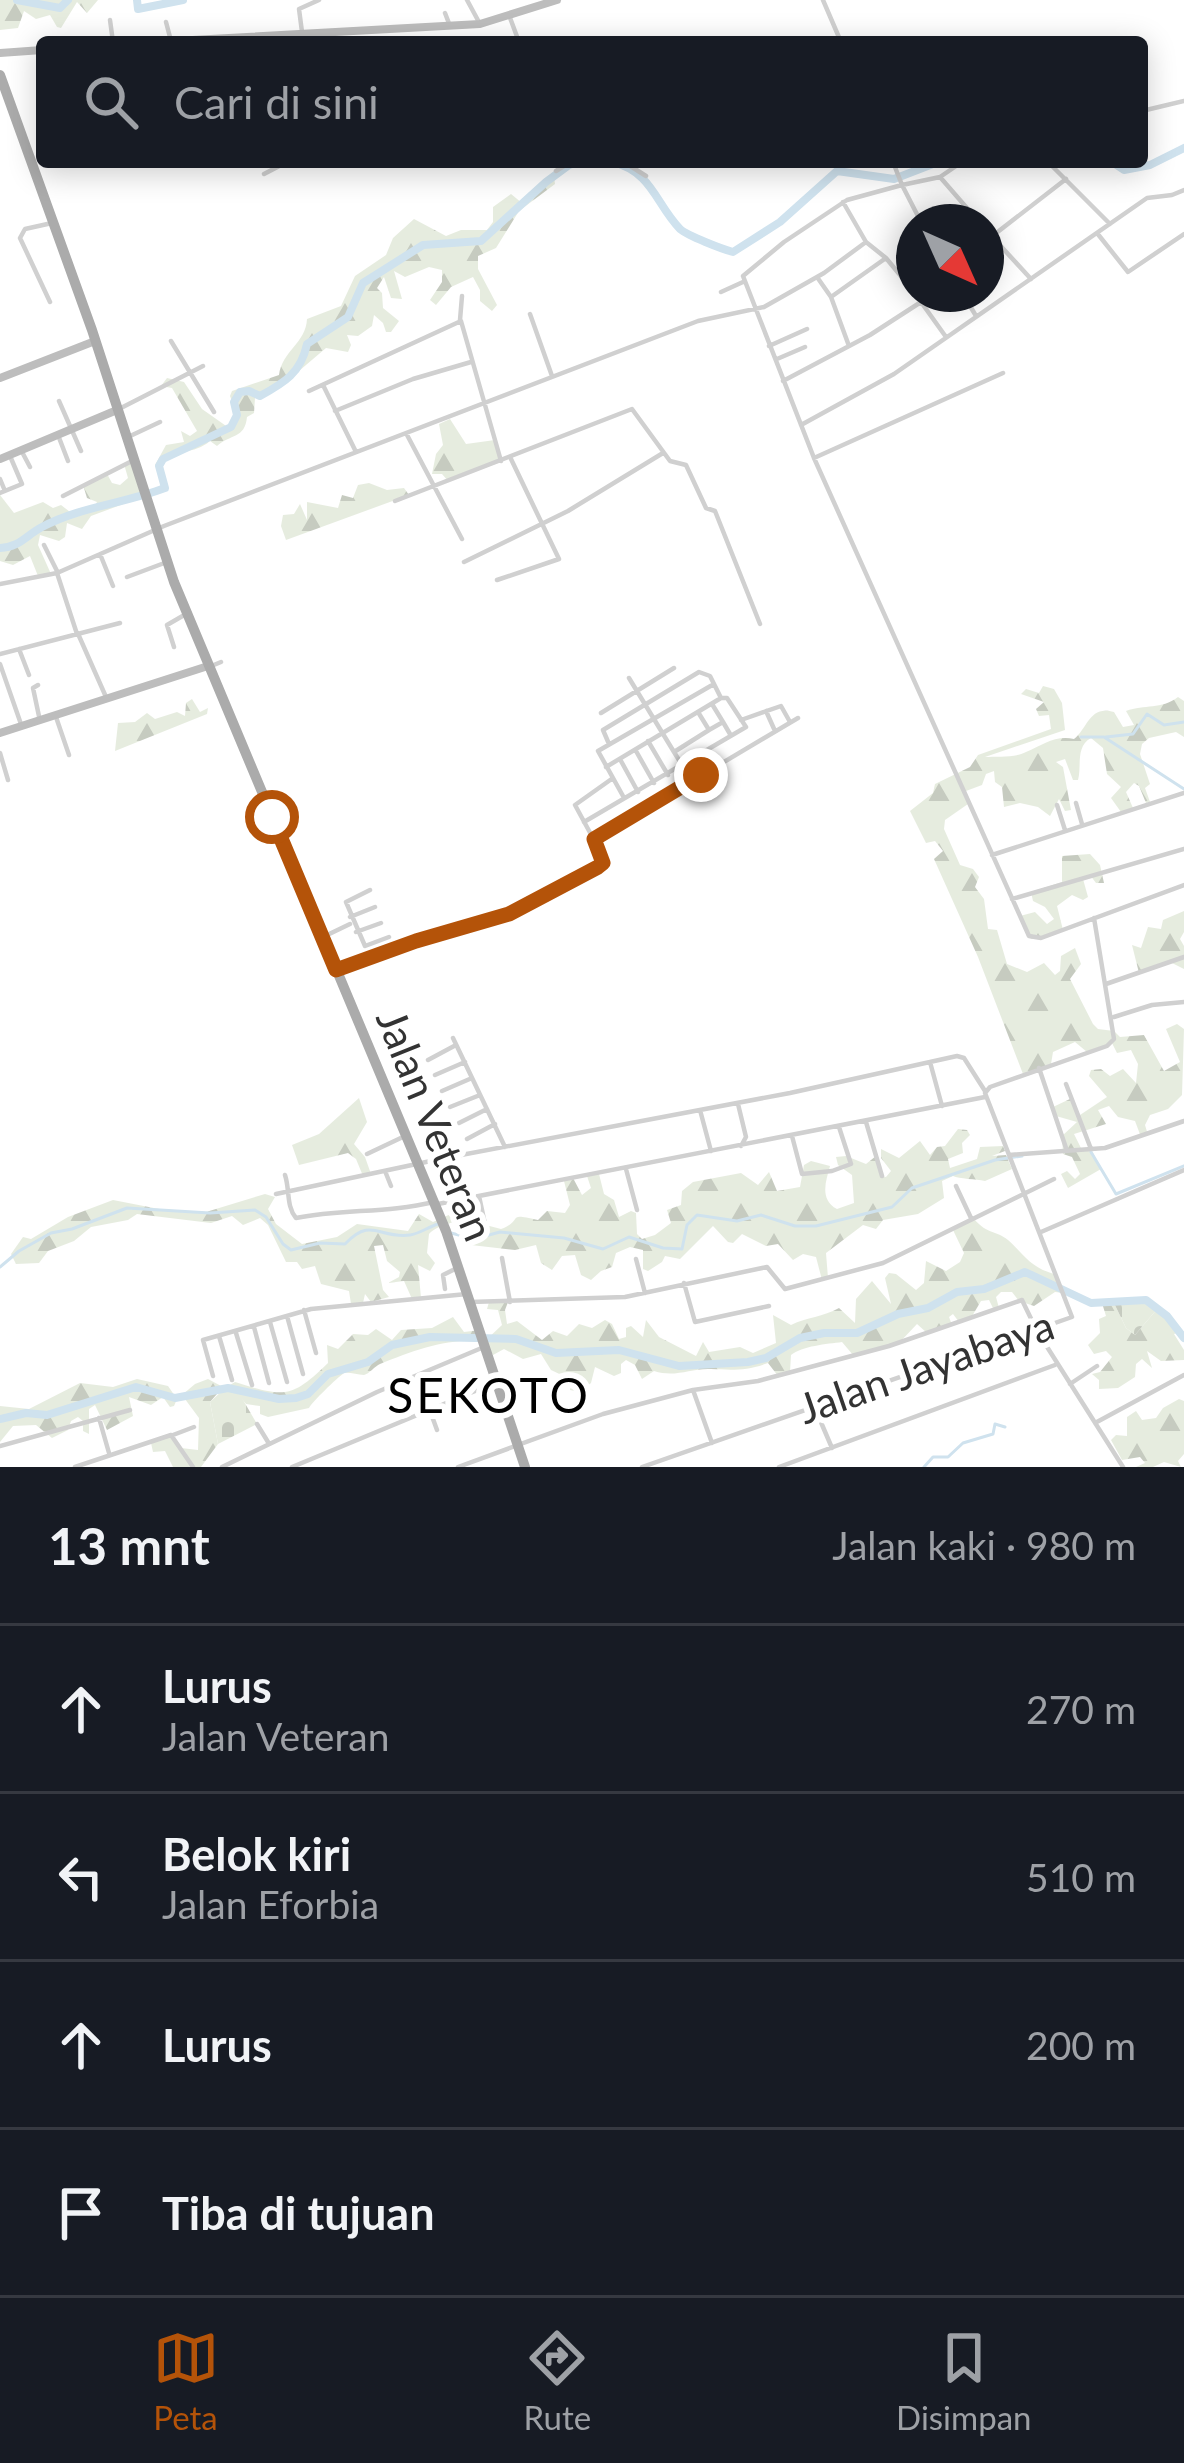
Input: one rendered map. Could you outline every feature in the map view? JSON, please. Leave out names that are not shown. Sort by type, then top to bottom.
[{"type":"main road","points":[[279,36],[480,24],[557,0]]},
{"type":"main road","points":[[0,53],[36,50]]},
{"type":"main road","name":"Jalan Veteran","points":[[0,75],[119,409],[167,562],[445,1228],[525,1467]]},
{"type":"main road","points":[[0,378],[95,340]]},
{"type":"main road","points":[[5,456],[119,409]]},
{"type":"main road","points":[[0,733],[213,665]]},
{"type":"street","points":[[302,32],[298,9],[319,0]]},
{"type":"street","points":[[466,0],[480,24]]},
{"type":"street","points":[[823,0],[839,36]]},
{"type":"street","points":[[445,13],[450,26]]},
{"type":"street","points":[[508,16],[516,36]]},
{"type":"street","points":[[110,20],[112,36]]},
{"type":"street","points":[[166,22],[173,36]]},
{"type":"street","points":[[1148,110],[1184,101]]},
{"type":"street","points":[[264,174],[276,168]]},
{"type":"street","points":[[556,171],[561,168]]},
{"type":"street","points":[[633,168],[646,176]]},
{"type":"street","points":[[896,168],[913,204]]},
{"type":"street","points":[[721,292],[743,282],[749,269],[843,202],[901,179],[940,177],[953,168]]},
{"type":"street","points":[[1055,168],[1110,224]]},
{"type":"street","points":[[940,177],[963,204]]},
{"type":"street","points":[[1004,224],[1066,179]]},
{"type":"street","points":[[801,425],[845,404],[1148,198],[1184,190]]},
{"type":"street","points":[[843,202],[866,242],[896,270]]},
{"type":"street","points":[[50,302],[20,238],[25,230],[52,223]]},
{"type":"street","points":[[1097,233],[1127,272],[1184,234]]},
{"type":"street","points":[[0,584],[57,573],[356,452],[703,320],[755,310],[817,277],[866,242]]},
{"type":"street","points":[[1004,252],[1030,279]]},
{"type":"street","points":[[831,297],[886,258]]},
{"type":"street","points":[[817,277],[831,297],[849,346]]},
{"type":"street","points":[[743,282],[814,458],[1031,939],[1184,885]]},
{"type":"street","points":[[462,296],[460,321],[501,462]]},
{"type":"street","points":[[783,381],[905,312]]},
{"type":"street","points":[[928,312],[946,337]]},
{"type":"street","points":[[974,312],[976,316]]},
{"type":"street","points":[[530,314],[552,377]]},
{"type":"street","points":[[309,391],[460,321]]},
{"type":"street","points":[[769,346],[807,329]]},
{"type":"street","points":[[171,340],[214,412]]},
{"type":"street","points":[[775,360],[805,347]]},
{"type":"street","points":[[335,411],[413,379],[472,362]]},
{"type":"street","points":[[119,409],[203,366]]},
{"type":"street","points":[[814,458],[1003,374]]},
{"type":"street","points":[[323,385],[356,452]]},
{"type":"street","points":[[59,401],[81,451]]},
{"type":"street","points":[[394,501],[632,409],[663,453],[673,463],[684,462],[706,508],[715,511],[760,624]]},
{"type":"street","points":[[128,437],[160,422]]},
{"type":"street","points":[[406,433],[462,538]]},
{"type":"street","points":[[58,435],[68,460]]},
{"type":"street","points":[[22,450],[30,467]]},
{"type":"street","points":[[464,562],[542,524],[663,453]]},
{"type":"street","points":[[0,479],[3,492],[22,484],[5,456]]},
{"type":"street","points":[[497,580],[558,561],[511,458]]},
{"type":"street","points":[[63,496],[135,459]]},
{"type":"street","points":[[44,545],[107,700]]},
{"type":"street","points":[[100,554],[113,586]]},
{"type":"street","points":[[128,577],[167,562]]},
{"type":"street","points":[[174,647],[166,627],[187,614]]},
{"type":"street","points":[[0,655],[120,623]]},
{"type":"street","points":[[20,649],[29,675]]},
{"type":"street","points":[[0,664],[22,727]]},
{"type":"street","points":[[601,712],[674,668]]},
{"type":"street","points":[[609,744],[603,730],[699,673],[706,673],[722,698]]},
{"type":"street","points":[[629,678],[682,766]]},
{"type":"street","points":[[38,685],[33,695],[40,721]]},
{"type":"street","points":[[634,814],[597,752],[714,685]]},
{"type":"street","points":[[606,767],[722,698],[728,698],[756,742]]},
{"type":"street","points":[[712,704],[732,737]]},
{"type":"street","points":[[741,720],[782,707],[790,722]]},
{"type":"street","points":[[766,711],[775,731]]},
{"type":"street","points":[[698,712],[709,730]]},
{"type":"street","points":[[56,716],[69,755]]},
{"type":"street","points":[[594,839],[797,718]]},
{"type":"street","points":[[674,752],[723,722]]},
{"type":"street","points":[[584,822],[746,727]]},
{"type":"street","points":[[648,741],[668,775]]},
{"type":"street","points":[[635,749],[654,783]]},
{"type":"street","points":[[0,752],[8,780]]},
{"type":"street","points":[[620,759],[638,792]]},
{"type":"street","points":[[692,761],[701,775]]},
{"type":"street","points":[[336,970],[525,906],[602,865],[576,804],[613,778]]},
{"type":"street","points":[[992,855],[1184,793]]},
{"type":"street","points":[[1076,803],[1082,824]]},
{"type":"street","points":[[1058,806],[1065,830]]},
{"type":"street","points":[[1012,899],[1184,849]]},
{"type":"street","points":[[370,890],[346,901],[351,920],[365,946],[389,938]]},
{"type":"street","points":[[323,938],[375,907]]},
{"type":"street","points":[[285,1175],[296,1218],[398,1210],[712,1153],[985,1094],[1112,1042],[1094,918]]},
{"type":"street","points":[[356,932],[380,922]]},
{"type":"street","points":[[1106,984],[1184,957]]},
{"type":"street","points":[[1112,1018],[1152,1005],[1184,1002]]},
{"type":"street","points":[[428,1060],[455,1042],[505,1147]]},
{"type":"street","points":[[275,1194],[963,1057],[985,1094]]},
{"type":"street","points":[[436,1075],[465,1062]]},
{"type":"street","points":[[930,1062],[943,1106]]},
{"type":"street","points":[[1039,1068],[1066,1150]]},
{"type":"street","points":[[442,1091],[472,1078]]},
{"type":"street","points":[[1066,1084],[1091,1149]]},
{"type":"street","name":"Jalan Jayabaya","points":[[647,1466],[1072,1317],[985,1094]]},
{"type":"street","points":[[450,1107],[480,1095]]},
{"type":"street","points":[[738,1104],[746,1137],[741,1146]]},
{"type":"street","points":[[459,1124],[487,1109]]},
{"type":"street","points":[[700,1111],[712,1153]]},
{"type":"street","points":[[1008,1158],[1118,1145],[1184,1121]]},
{"type":"street","points":[[866,1122],[882,1177]]},
{"type":"street","points":[[466,1139],[495,1124]]},
{"type":"street","points":[[792,1136],[802,1174],[832,1172],[851,1164],[839,1127]]},
{"type":"street","points":[[367,1154],[405,1136]]},
{"type":"street","points":[[626,1169],[637,1210]]},
{"type":"street","points":[[1039,1232],[1184,1170]]},
{"type":"street","points":[[385,1172],[391,1186]]},
{"type":"street","points":[[213,1376],[201,1342],[304,1310],[468,1298],[510,1302],[645,1293],[766,1267],[785,1289],[884,1263],[1054,1179]]},
{"type":"street","points":[[956,1186],[971,1218]]},
{"type":"street","points":[[479,1196],[485,1224]]},
{"type":"street","points":[[502,1258],[510,1302]]},
{"type":"street","points":[[636,1259],[645,1293]]},
{"type":"street","points":[[446,1289],[442,1274],[458,1267]]},
{"type":"street","points":[[684,1283],[695,1322],[769,1306]]},
{"type":"street","points":[[458,1467],[516,1444],[693,1390],[758,1381],[889,1346],[1022,1300],[1122,1465],[1113,1467]]},
{"type":"street","points":[[304,1310],[316,1353]]},
{"type":"street","points":[[287,1316],[303,1374]]},
{"type":"street","points":[[269,1322],[287,1382]]},
{"type":"street","points":[[254,1327],[269,1383]]},
{"type":"street","points":[[236,1331],[252,1384]]},
{"type":"street","points":[[219,1336],[232,1380]]},
{"type":"street","points":[[223,1467],[484,1342]]},
{"type":"street","points":[[779,1467],[1057,1364]]},
{"type":"street","points":[[1070,1384],[1097,1366]]},
{"type":"street","points":[[1095,1423],[1184,1375]]},
{"type":"street","points":[[292,1467],[497,1382]]},
{"type":"street","points":[[693,1390],[712,1443]]},
{"type":"street","points":[[814,1406],[832,1448]]},
{"type":"street","points":[[429,1408],[437,1430]]},
{"type":"street","points":[[0,1446],[130,1410]]},
{"type":"street","points":[[99,1418],[110,1455]]},
{"type":"street","points":[[257,1424],[268,1442]]},
{"type":"street","points":[[75,1467],[194,1426]]},
{"type":"street","points":[[172,1435],[193,1467]]},
{"type":"green space","points":[[0,0],[98,0],[87,13],[77,2],[61,28],[50,15],[36,19],[24,11],[18,28],[0,30]]},
{"type":"green space","points":[[554,177],[555,184],[519,211],[496,248],[478,256],[478,269],[497,305],[492,311],[480,301],[473,277],[451,287],[436,305],[430,300],[442,282],[442,270],[429,267],[405,277],[394,271],[402,299],[391,298],[384,277],[377,288],[383,308],[399,321],[391,332],[374,315],[372,326],[358,336],[347,335],[348,352],[326,348],[286,382],[255,398],[254,413],[240,433],[217,446],[210,441],[160,467],[155,465],[166,445],[184,442],[181,431],[190,436],[197,431],[172,388],[161,386],[167,378],[184,382],[202,409],[229,428],[237,415],[232,391],[279,375],[307,319],[341,306],[355,276],[386,255],[393,238],[414,219],[446,236],[461,230],[487,230],[493,222],[493,207],[511,194],[522,203]]},
{"type":"green space","points":[[450,419],[466,444],[495,440],[501,462],[448,481],[442,474],[432,474],[443,445],[439,424]]},
{"type":"green space","points":[[135,459],[145,496],[91,516],[82,529],[67,523],[65,537],[59,541],[40,535],[38,545],[51,574],[38,576],[30,556],[13,565],[0,561],[0,495],[14,513],[43,502],[53,508],[61,505],[74,515],[92,511],[97,502],[87,498],[83,485],[106,472],[112,483],[120,485],[128,478],[124,464]]},
{"type":"green space","points":[[369,483],[387,490],[404,488],[409,495],[286,540],[283,515],[294,514],[300,504],[307,520],[307,502],[338,508],[342,495],[353,498],[358,485]]},
{"type":"green space","points":[[1043,686],[1054,689],[1062,703],[1065,730],[985,757],[1017,755],[1055,740],[1074,739],[1099,712],[1114,712],[1123,727],[1134,725],[1126,711],[1178,697],[1184,701],[1184,737],[1176,732],[1142,744],[1150,802],[1146,803],[1134,783],[1126,792],[1133,808],[1121,812],[1111,798],[1121,787],[1107,774],[1103,748],[1091,738],[1081,752],[1078,780],[1073,780],[1065,759],[1056,762],[1063,767],[1071,810],[1065,811],[1059,799],[1050,816],[1020,803],[1004,807],[994,771],[986,774],[982,785],[966,791],[968,804],[945,820],[944,829],[960,865],[979,877],[975,887],[984,899],[988,929],[997,930],[1007,964],[1027,972],[1044,963],[1055,975],[1061,956],[1075,948],[1081,964],[1070,979],[1093,1024],[1120,1037],[1144,1035],[1164,1071],[1180,1062],[1166,1029],[1177,1024],[1184,1029],[1182,1095],[1168,1109],[1150,1115],[1145,1125],[1148,1135],[1141,1137],[1135,1121],[1118,1117],[1109,1106],[1098,1110],[1106,1124],[1074,1134],[1081,1148],[1091,1149],[1101,1169],[1068,1188],[1061,1174],[1067,1171],[1075,1179],[1080,1174],[1072,1157],[1063,1154],[1062,1136],[1077,1122],[1056,1116],[1053,1107],[1072,1098],[1080,1115],[1107,1097],[1089,1076],[1091,1070],[1101,1069],[1110,1076],[1123,1069],[1136,1083],[1138,1064],[1131,1050],[1117,1053],[1112,1043],[1087,1052],[1075,1042],[1053,1052],[1051,1064],[1023,1074],[934,859],[943,851],[935,841],[926,843],[910,811],[933,793],[935,784],[970,767],[978,755],[1051,729],[1049,715],[1039,716],[1036,709],[1044,702],[1021,694],[1026,689],[1039,693]]},
{"type":"green space","points":[[192,699],[200,712],[208,708],[207,714],[115,751],[118,723],[135,722],[147,713],[155,719],[177,712],[185,716],[186,703]]},
{"type":"green space","points":[[1090,854],[1100,865],[1104,883],[1096,883],[1090,875],[1083,879],[1088,897],[1072,895],[1057,906],[1063,930],[1031,939],[1020,916],[1035,912],[1047,924],[1054,919],[1033,901],[1031,892],[1062,882],[1062,856]]},
{"type":"green space","points":[[1184,911],[1180,939],[1184,969],[1170,962],[1139,973],[1132,945],[1141,948],[1148,927],[1161,929],[1163,920]]},
{"type":"green space","points":[[359,1098],[367,1122],[354,1144],[371,1174],[363,1176],[348,1153],[299,1165],[292,1145],[319,1134]]},
{"type":"green space","points":[[958,1129],[970,1135],[962,1143],[963,1153],[948,1159],[950,1168],[977,1159],[980,1147],[1003,1146],[1005,1151],[992,1156],[1006,1155],[1012,1169],[985,1181],[953,1176],[942,1181],[944,1198],[918,1214],[883,1220],[876,1229],[863,1225],[826,1253],[828,1278],[822,1280],[816,1257],[803,1254],[793,1260],[778,1244],[766,1246],[742,1234],[728,1242],[713,1226],[680,1259],[665,1256],[648,1271],[643,1269],[643,1250],[630,1247],[616,1253],[612,1267],[591,1280],[581,1275],[575,1255],[562,1256],[552,1270],[541,1263],[536,1245],[515,1250],[471,1245],[478,1223],[501,1229],[518,1217],[538,1220],[547,1211],[565,1213],[570,1205],[564,1181],[573,1178],[582,1195],[591,1188],[587,1176],[599,1174],[604,1194],[614,1200],[619,1217],[636,1213],[637,1234],[642,1239],[671,1223],[667,1210],[681,1205],[682,1191],[693,1182],[741,1173],[758,1185],[769,1172],[777,1191],[800,1187],[804,1165],[811,1161],[830,1166],[826,1195],[837,1209],[854,1203],[852,1175],[838,1165],[836,1157],[866,1164],[876,1156],[881,1176],[886,1177],[891,1171],[881,1158],[881,1149],[899,1158],[920,1141],[930,1155],[945,1146]]},
{"type":"green space","points":[[265,1194],[275,1197],[268,1209],[276,1224],[302,1244],[337,1237],[357,1224],[408,1231],[419,1214],[433,1222],[453,1213],[453,1204],[459,1201],[464,1215],[429,1234],[427,1253],[435,1263],[430,1271],[418,1265],[421,1298],[412,1299],[404,1281],[388,1283],[400,1272],[387,1261],[383,1245],[374,1246],[383,1290],[389,1297],[371,1302],[365,1294],[363,1303],[351,1304],[349,1291],[321,1284],[315,1266],[302,1269],[297,1262],[286,1262],[260,1218],[243,1225],[232,1216],[211,1223],[137,1214],[91,1227],[74,1241],[48,1251],[39,1263],[16,1264],[11,1254],[23,1237],[31,1239],[68,1217],[113,1200],[206,1212]]},
{"type":"green space","points":[[974,1219],[1008,1240],[1034,1265],[1057,1275],[1064,1293],[1055,1292],[1034,1306],[1019,1301],[1012,1292],[1001,1292],[996,1297],[999,1308],[994,1310],[989,1300],[981,1301],[971,1318],[959,1322],[953,1314],[949,1317],[952,1325],[927,1333],[917,1324],[899,1343],[853,1355],[842,1342],[808,1347],[791,1355],[790,1372],[778,1376],[768,1363],[669,1374],[654,1371],[642,1379],[635,1365],[626,1360],[621,1373],[614,1376],[595,1367],[591,1383],[580,1392],[570,1390],[570,1379],[551,1370],[541,1354],[523,1359],[504,1349],[493,1355],[484,1341],[470,1341],[417,1350],[364,1375],[344,1373],[309,1408],[268,1417],[260,1414],[260,1406],[246,1404],[230,1385],[235,1382],[277,1392],[296,1389],[328,1363],[327,1345],[338,1349],[353,1334],[368,1335],[376,1329],[392,1340],[401,1330],[432,1328],[453,1317],[464,1332],[480,1330],[485,1341],[502,1325],[498,1310],[487,1309],[489,1302],[508,1302],[507,1324],[517,1321],[542,1340],[553,1331],[567,1336],[579,1324],[592,1328],[605,1320],[619,1339],[626,1337],[626,1328],[631,1326],[643,1337],[646,1320],[659,1337],[696,1356],[703,1342],[709,1352],[740,1347],[753,1353],[776,1343],[773,1315],[791,1325],[839,1308],[855,1323],[856,1299],[872,1281],[891,1304],[885,1278],[889,1273],[916,1290],[924,1283],[926,1261],[946,1271],[960,1262],[964,1253],[953,1230]]},
{"type":"green space","points":[[1140,1299],[1158,1308],[1135,1335],[1126,1328],[1114,1303]]},
{"type":"green space","points":[[1102,1303],[1114,1303],[1126,1328],[1135,1335],[1158,1308],[1181,1332],[1174,1334],[1184,1360],[1161,1361],[1147,1351],[1152,1368],[1142,1359],[1136,1364],[1135,1377],[1118,1388],[1099,1389],[1099,1380],[1092,1374],[1100,1372],[1112,1357],[1106,1351],[1094,1354],[1088,1345],[1100,1333],[1099,1319],[1106,1316]]},
{"type":"green space","points":[[137,1379],[168,1386],[177,1399],[174,1406],[163,1397],[151,1405],[129,1397],[133,1416],[107,1430],[95,1405],[89,1409],[89,1434],[78,1417],[68,1430],[52,1438],[36,1425],[13,1426],[0,1442],[0,1406],[29,1409],[80,1383],[113,1387]]},
{"type":"green space","points":[[208,1379],[223,1387],[210,1402],[218,1444],[201,1467],[173,1467],[165,1451],[153,1452],[151,1443],[173,1435],[181,1448],[198,1450],[199,1418],[182,1395]]},
{"type":"green space","points":[[223,1390],[239,1393],[257,1424],[218,1444],[210,1402]]},
{"type":"green space","points":[[1179,1399],[1184,1401],[1181,1467],[1164,1462],[1136,1467],[1145,1463],[1140,1457],[1122,1460],[1111,1440],[1116,1435],[1127,1436],[1127,1417],[1136,1411],[1142,1420],[1156,1418]]},
{"type":"waterway","points":[[17,0],[60,8],[68,0]]},
{"type":"waterway","points":[[137,0],[138,9],[183,0]]},
{"type":"waterway","points":[[1148,165],[1184,148]]},
{"type":"waterway","points":[[0,548],[71,515],[165,488],[159,466],[163,459],[231,427],[240,392],[260,396],[290,376],[307,344],[348,317],[363,283],[423,245],[481,241],[565,168]]},
{"type":"waterway","points":[[628,168],[645,181],[680,229],[733,252],[780,222],[837,171],[894,179],[922,168]]},
{"type":"waterway","points":[[1121,168],[1134,168]]},
{"type":"waterway","points":[[1106,737],[1133,734],[1147,714],[1164,725],[1184,722]]},
{"type":"waterway","points":[[1081,737],[1104,737],[1184,789]]},
{"type":"waterway","points":[[1091,1152],[1116,1194],[1184,1166]]},
{"type":"waterway","points":[[451,1233],[474,1239],[500,1232],[564,1238],[603,1249],[629,1237],[682,1249],[687,1225],[697,1215],[737,1221],[761,1215],[795,1226],[816,1226],[892,1207],[912,1188],[995,1160],[1022,1156]]},
{"type":"waterway","points":[[0,1267],[51,1233],[127,1208],[210,1213],[255,1210],[291,1250],[320,1243],[345,1244],[362,1231],[410,1235],[438,1224]]},
{"type":"waterway","points":[[0,1419],[26,1413],[47,1415],[136,1387],[175,1398],[228,1388],[296,1398],[308,1394],[328,1374],[368,1362],[392,1345],[430,1337],[516,1339],[556,1353],[619,1350],[679,1366],[748,1362],[766,1358],[800,1338],[857,1333],[898,1314],[928,1308],[957,1292],[984,1289],[1025,1272],[1091,1303],[1146,1300],[1184,1338]]},
{"type":"waterway","points":[[924,1467],[933,1457],[948,1457],[963,1443],[993,1434],[995,1424],[1005,1427]]},
{"type":"district","name":"SEKOTO","points":[[489,1396]]},
{"type":"route","points":[[272,817],[336,970],[525,906],[603,863],[594,839],[701,775]]}]
